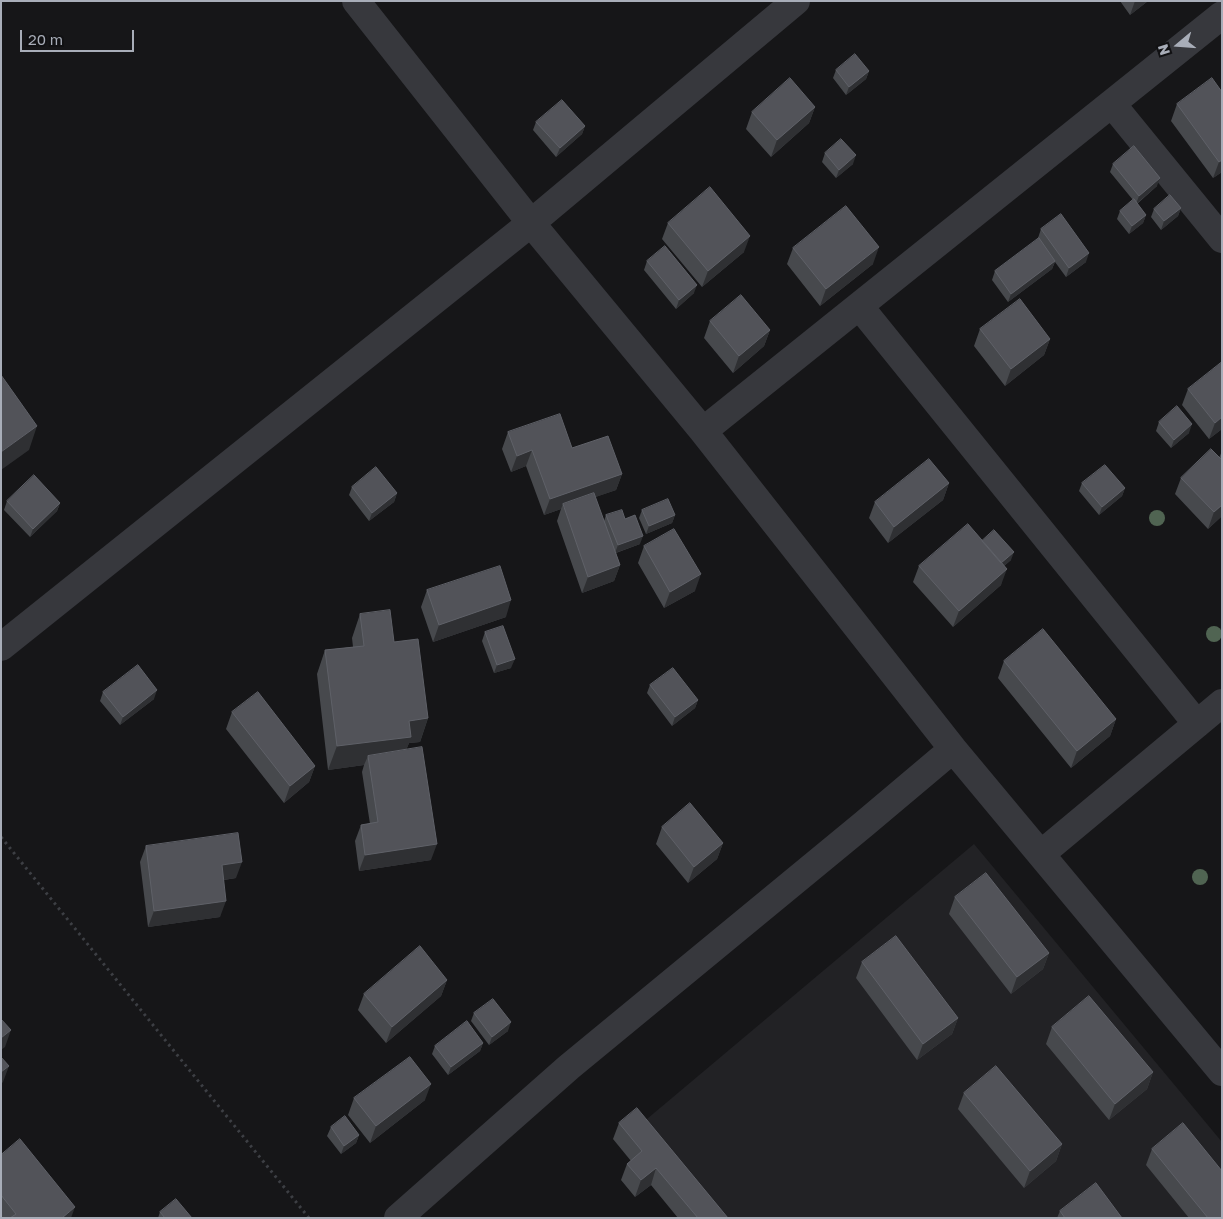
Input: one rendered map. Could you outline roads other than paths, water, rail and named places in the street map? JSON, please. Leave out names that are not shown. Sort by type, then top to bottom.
[{"type":"street","points":[[356,1],[531,223],[703,431],[953,749],[1222,1072]]},
{"type":"street","points":[[1,647],[531,223],[796,1]]},
{"type":"street","points":[[703,431],[1222,15]]},
{"type":"street","points":[[1112,104],[1222,239]]},
{"type":"street","points":[[860,307],[1197,724]]},
{"type":"street","points":[[1041,854],[1222,703]]},
{"type":"street","points":[[398,1218],[569,1067],[953,749]]}]
